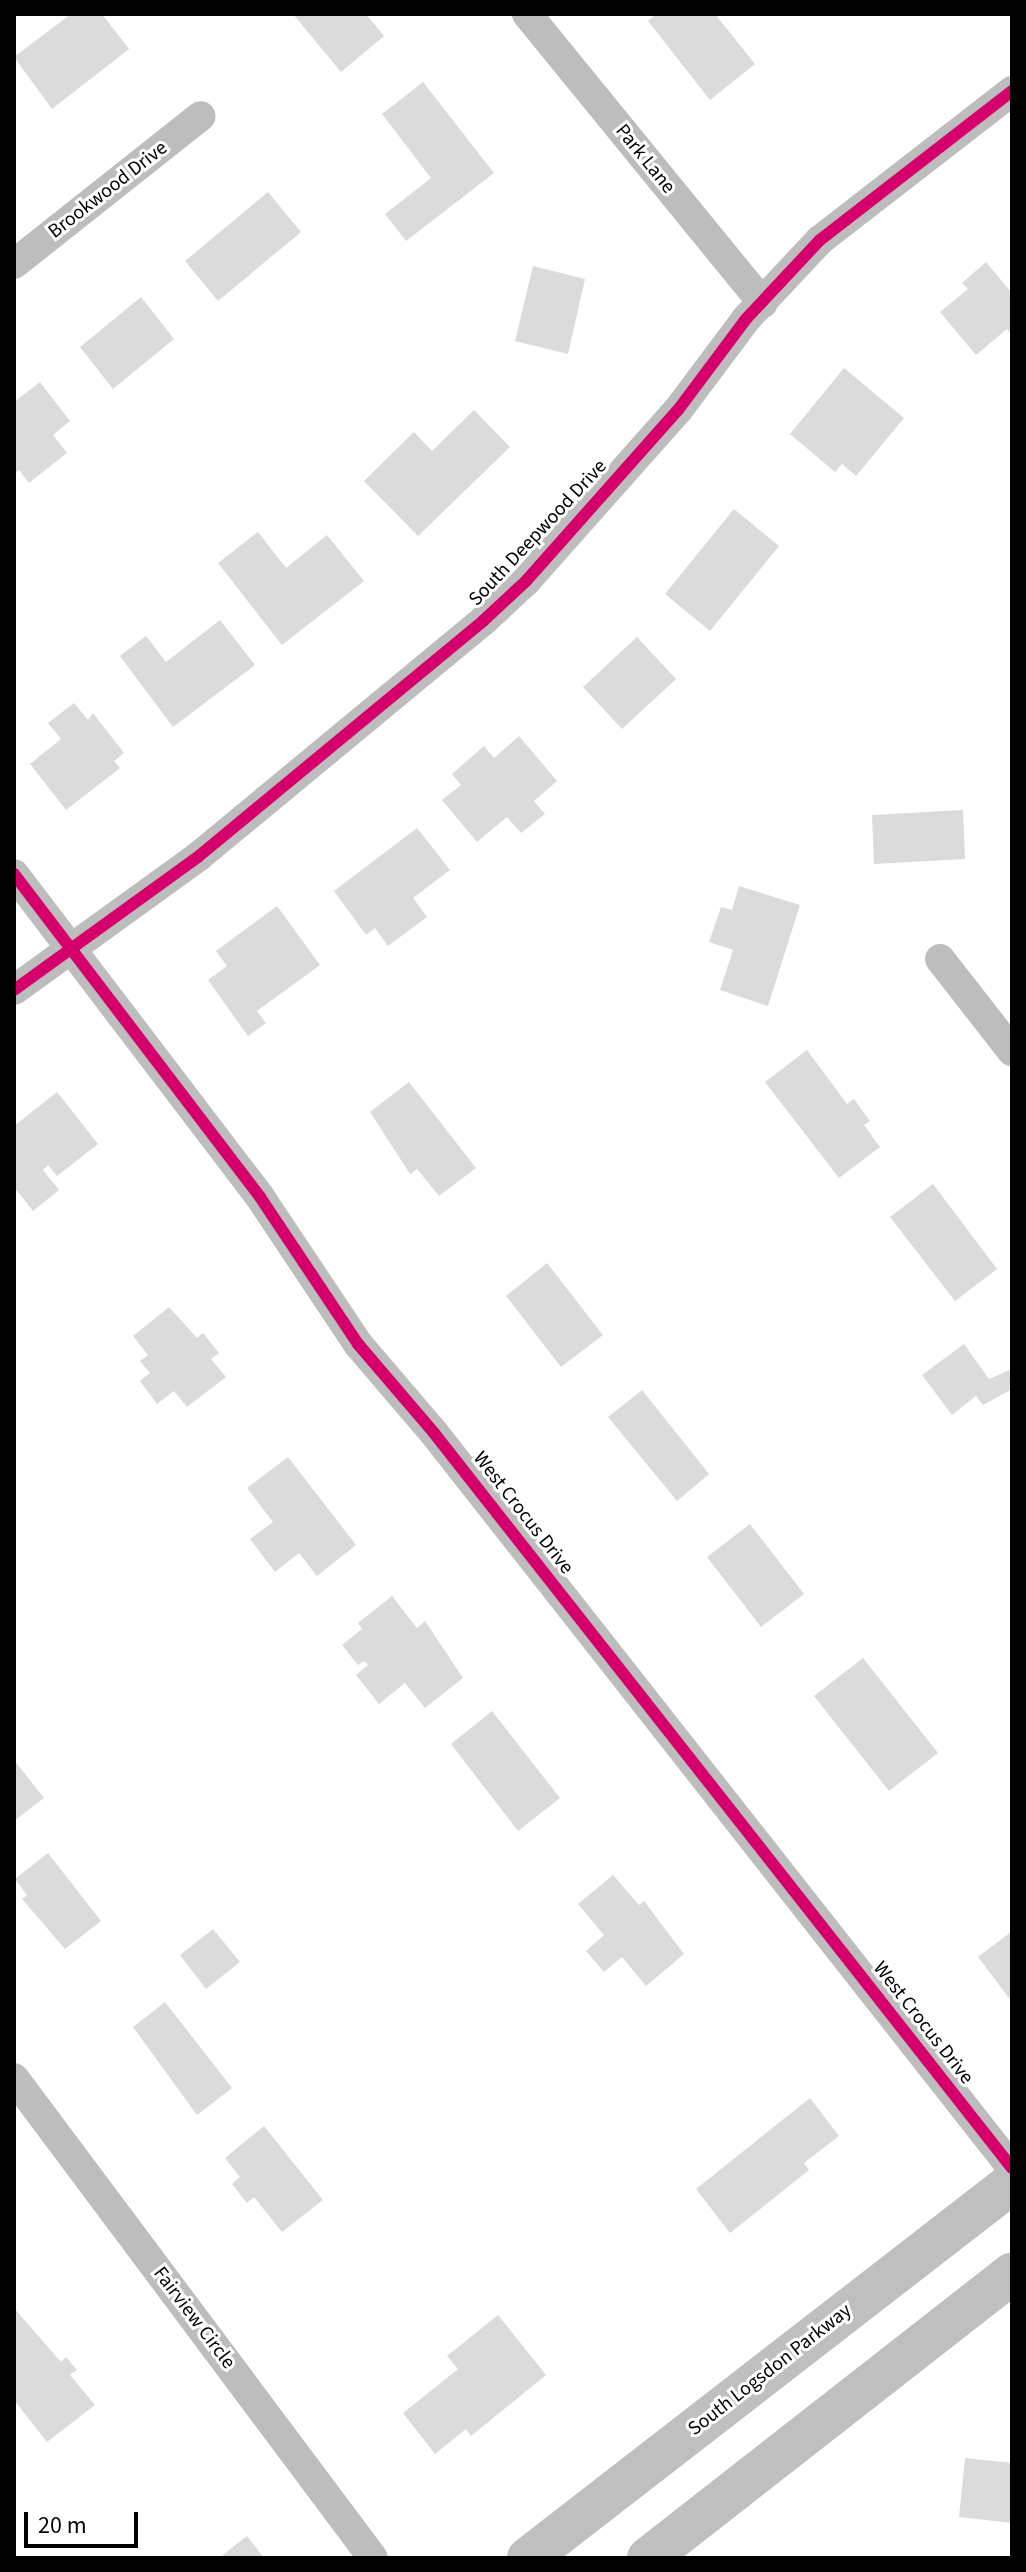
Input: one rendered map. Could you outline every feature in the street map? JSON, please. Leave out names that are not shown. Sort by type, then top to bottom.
[{"type":"main road","name":"South Logsdon Parkway","points":[[528,2558],[1012,2183]]},
{"type":"main road","points":[[648,2558],[1012,2274]]},
{"type":"street","name":"Park Lane","points":[[527,14],[763,303]]},
{"type":"street","name":"South Deepwood Drive","points":[[14,990],[199,856],[505,601],[678,410],[763,303],[820,240],[1012,91]]},
{"type":"street","name":"Brookwood Drive","points":[[14,264],[201,116]]},
{"type":"street","name":"West Crocus Drive","points":[[14,874],[260,1197],[358,1344],[434,1433],[1012,2168]]},
{"type":"street","points":[[940,959],[1012,1051]]},
{"type":"street","name":"Fairview Circle","points":[[14,2078],[373,2558]]},
{"type":"building","points":[[71,14],[102,14],[129,49],[52,109],[14,57]]},
{"type":"building","points":[[293,14],[366,14],[384,36],[341,72]]},
{"type":"building","points":[[656,14],[715,14],[755,64],[710,100],[648,21]]},
{"type":"building","points":[[423,82],[494,173],[406,241],[385,214],[431,178],[382,114]]},
{"type":"building","points":[[268,192],[301,232],[218,301],[185,261]]},
{"type":"building","points":[[986,262],[1012,293],[1012,335],[1007,329],[976,355],[940,312],[968,289],[962,283]]},
{"type":"building","points":[[533,266],[585,279],[568,354],[515,341]]},
{"type":"building","points":[[141,297],[174,339],[113,389],[80,347]]},
{"type":"building","points":[[844,368],[904,418],[856,476],[842,464],[835,472],[790,434]]},
{"type":"building","points":[[40,382],[70,421],[53,435],[67,453],[29,483],[19,470],[14,474],[14,402]]},
{"type":"building","points":[[474,410],[510,447],[418,536],[364,481],[414,432],[432,451]]},
{"type":"building","points":[[734,509],[779,546],[710,631],[665,594]]},
{"type":"building","points":[[258,532],[286,568],[327,535],[364,581],[282,645],[218,563]]},
{"type":"building","points":[[220,620],[255,665],[173,727],[120,656],[146,636],[166,662]]},
{"type":"building","points":[[637,637],[676,679],[622,729],[583,687]]},
{"type":"building","points":[[74,703],[88,720],[93,713],[124,753],[114,761],[120,768],[66,810],[30,764],[61,739],[48,723]]},
{"type":"building","points":[[519,736],[557,781],[534,801],[545,814],[521,833],[507,817],[477,842],[442,800],[461,785],[452,774],[484,746],[494,758]]},
{"type":"building","points":[[963,810],[965,859],[874,864],[872,815]]},
{"type":"building","points":[[417,828],[450,870],[413,898],[427,917],[388,946],[375,928],[366,935],[334,891]]},
{"type":"building","points":[[739,886],[800,905],[768,1006],[720,990],[733,950],[709,942],[721,907],[732,910]]},
{"type":"building","points":[[277,906],[320,965],[257,1011],[266,1023],[248,1036],[208,980],[227,966],[216,951]]},
{"type":"building","points":[[807,1050],[847,1104],[854,1099],[870,1121],[864,1125],[880,1147],[839,1178],[765,1082]]},
{"type":"building","points":[[409,1082],[476,1168],[439,1196],[417,1169],[410,1174],[370,1112]]},
{"type":"building","points":[[57,1092],[98,1144],[57,1176],[48,1165],[43,1170],[59,1190],[33,1211],[14,1187],[14,1126]]},
{"type":"building","points":[[933,1184],[997,1269],[955,1301],[890,1217]]},
{"type":"building","points":[[547,1263],[603,1335],[561,1367],[506,1296]]},
{"type":"building","points":[[169,1307],[197,1338],[203,1333],[219,1353],[211,1359],[226,1377],[187,1407],[174,1391],[157,1404],[140,1381],[150,1373],[140,1361],[148,1355],[133,1336]]},
{"type":"building","points":[[964,1344],[989,1379],[1012,1369],[1012,1389],[983,1405],[976,1396],[952,1415],[922,1375]]},
{"type":"building","points":[[642,1390],[709,1474],[677,1501],[608,1417]]},
{"type":"building","points":[[288,1457],[356,1545],[317,1576],[299,1553],[275,1572],[250,1539],[273,1522],[247,1488]]},
{"type":"building","points":[[750,1524],[804,1594],[761,1627],[707,1557]]},
{"type":"building","points":[[392,1596],[417,1628],[425,1621],[463,1678],[425,1708],[405,1683],[379,1704],[356,1675],[368,1665],[364,1661],[358,1665],[342,1645],[362,1629],[358,1623]]},
{"type":"building","points":[[863,1658],[938,1753],[889,1791],[814,1696]]},
{"type":"building","points":[[492,1711],[560,1798],[518,1831],[451,1744]]},
{"type":"building","points":[[14,1760],[44,1798],[14,1821]]},
{"type":"building","points":[[48,1853],[101,1921],[65,1949],[22,1899],[27,1895],[15,1879]]},
{"type":"building","points":[[613,1875],[639,1905],[644,1901],[684,1954],[646,1986],[622,1957],[604,1972],[586,1951],[604,1935],[578,1904]]},
{"type":"building","points":[[213,1929],[240,1962],[206,1989],[180,1955]]},
{"type":"building","points":[[1012,1931],[1012,2002],[978,1957]]},
{"type":"building","points":[[165,2002],[232,2088],[197,2115],[133,2027]]},
{"type":"building","points":[[810,2098],[839,2136],[804,2163],[809,2170],[730,2233],[696,2189]]},
{"type":"building","points":[[264,2126],[323,2200],[282,2232],[254,2197],[247,2203],[232,2184],[240,2177],[225,2158]]},
{"type":"building","points":[[14,2308],[61,2362],[66,2357],[77,2370],[70,2375],[95,2405],[47,2442],[14,2400]]},
{"type":"building","points":[[498,2315],[546,2375],[471,2436],[466,2429],[435,2454],[403,2413],[458,2369],[447,2356]]},
{"type":"building","points":[[965,2458],[1012,2463],[1012,2523],[959,2517]]},
{"type":"building","points":[[247,2536],[264,2558],[219,2558]]},
{"type":"cycle path","points":[[14,990],[199,856],[483,621],[526,581],[678,410],[746,319],[820,240],[1012,91]]},
{"type":"cycle path","points":[[14,874],[260,1197],[358,1344],[434,1433],[1012,2168]]}]
